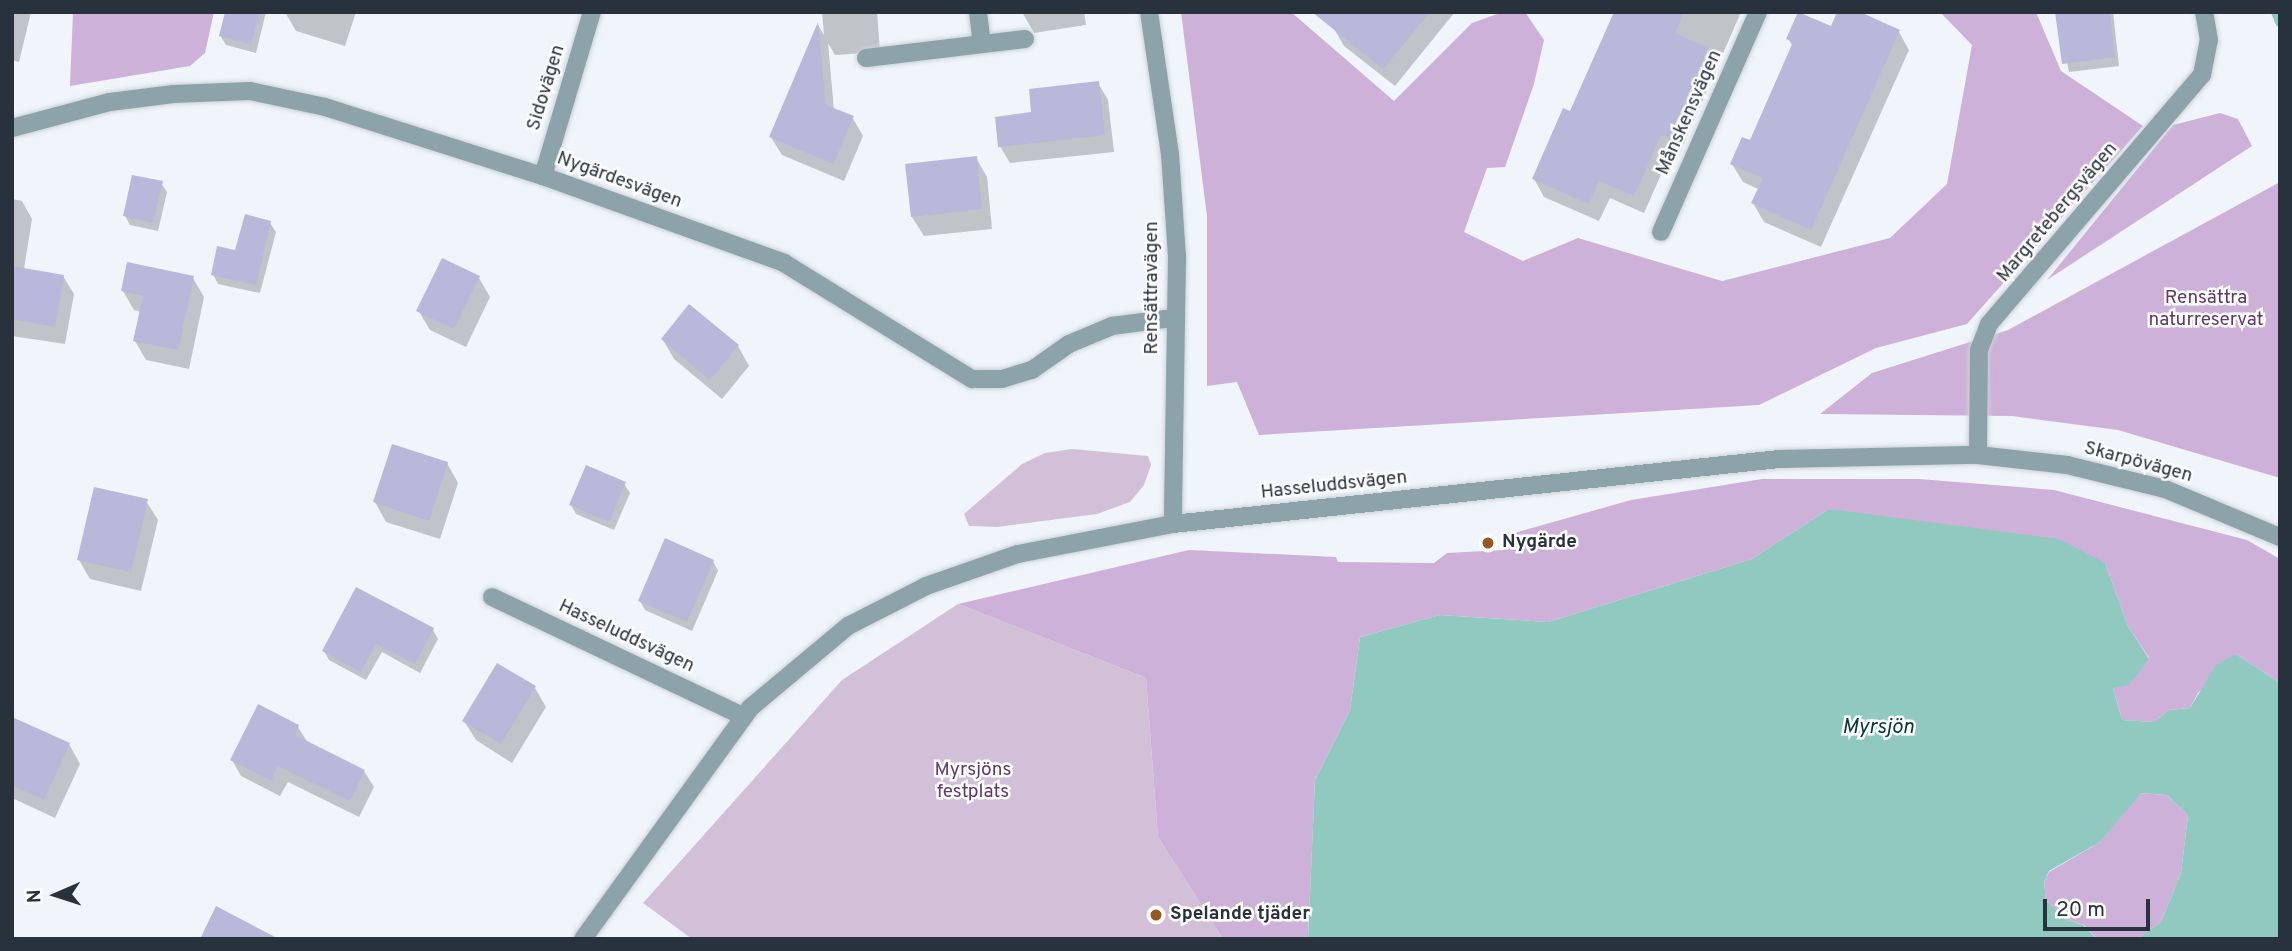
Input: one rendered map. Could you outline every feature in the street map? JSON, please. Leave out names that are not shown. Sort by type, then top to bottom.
[{"type":"street","name":"Sidovägen","points":[[543,176],[592,12]]},
{"type":"street","points":[[978,12],[982,43]]},
{"type":"street","name":"Rensättravägen","points":[[1149,12],[1170,154],[1177,257],[1173,318],[1173,524]]},
{"type":"street","name":"Månskensvägen","points":[[1661,232],[1758,12]]},
{"type":"street","name":"Margretebergsvägen","points":[[1978,455],[1979,350],[1989,324],[2202,75],[2209,40],[2204,12]]},
{"type":"street","points":[[866,58],[1025,39]]},
{"type":"street","name":"Nygärdesvägen","points":[[12,128],[110,102],[173,94],[250,91],[325,107],[543,176],[784,263],[972,379],[1002,379],[1032,370],[1069,344],[1112,326],[1173,318]]},
{"type":"street","name":"Hasseluddsvägen","points":[[583,939],[743,716],[848,626],[926,586],[1018,554],[1173,524],[1779,459],[1978,455]]},
{"type":"street","name":"Skarpövägen","points":[[1978,455],[2067,465],[2165,489],[2280,537]]},
{"type":"street","name":"Hasseluddsvägen","points":[[492,597],[743,716]]},
{"type":"green space","points":[[73,12],[214,12],[205,53],[190,66],[70,86]]},
{"type":"green space","points":[[1181,12],[1291,12],[1394,101],[1472,23],[1503,12],[1525,12],[1544,40],[1534,84],[1505,167],[1487,168],[1464,232],[1523,261],[1578,238],[1722,281],[1890,238],[1947,184],[1972,45],[1940,12],[2036,12],[2061,71],[2143,126],[1967,324],[1876,348],[1759,405],[1259,435],[1237,382],[1207,386],[1207,216]]},
{"type":"green space","points":[[2220,113],[2238,119],[2252,146],[2047,280],[2173,125]]},
{"type":"green space","name":"Rensättra naturreservat","points":[[2280,182],[2280,478],[2118,430],[2012,416],[1820,414],[1872,373],[2008,330]]},
{"type":"green space","points":[[1072,449],[1148,456],[1151,465],[1144,485],[1130,502],[1097,514],[997,527],[969,526],[964,514],[1022,464],[1045,453]]},
{"type":"green space","points":[[1762,479],[1919,479],[2054,490],[2247,540],[2280,559],[2280,683],[2236,654],[2198,693],[2190,708],[2169,710],[2154,722],[2122,720],[2113,688],[2149,658],[2128,626],[2105,563],[1829,509],[1752,559],[1548,622],[1440,615],[1360,637],[1350,710],[1315,780],[1308,939],[1223,939],[1158,837],[1146,678],[958,604],[1189,550],[1336,557],[1338,562],[1434,563],[1447,553],[1504,550],[1507,535],[1631,500]]},
{"type":"green space","name":"Myrsjöns festplats","points":[[958,604],[1146,678],[1158,837],[1223,939],[692,939],[643,903],[842,680]]},
{"type":"green space","points":[[2140,793],[2167,795],[2188,815],[2181,873],[2161,922],[2137,939],[2097,939],[2084,925],[2067,920],[2046,900],[2044,882],[2049,872],[2100,842]]},
{"type":"water","name":"Myrsjön","points":[[1829,509],[2059,539],[2105,563],[2128,626],[2149,659],[2129,685],[2113,688],[2122,720],[2154,722],[2169,710],[2190,708],[2216,665],[2236,654],[2280,683],[2280,939],[2137,939],[2161,922],[2181,873],[2188,815],[2167,795],[2141,793],[2100,842],[2049,871],[2044,882],[2046,900],[2067,920],[2083,925],[2097,939],[1308,939],[1315,780],[1350,710],[1360,637],[1440,615],[1548,622],[1752,559]]},
{"type":"building","points":[[225,12],[260,12],[251,44],[219,36]]},
{"type":"building","points":[[1312,12],[1430,12],[1383,69]]},
{"type":"building","points":[[1614,12],[1684,12],[1675,33],[1708,48],[1669,138],[1661,135],[1634,196],[1599,181],[1589,204],[1532,179],[1563,108],[1570,111]]},
{"type":"building","points":[[1798,12],[1831,26],[1837,12],[1860,12],[1900,30],[1811,230],[1751,203],[1763,178],[1730,164],[1742,137],[1750,140],[1793,42],[1786,39]]},
{"type":"building","points":[[2055,12],[2110,12],[2115,57],[2062,64]]},
{"type":"building","points":[[818,22],[826,105],[854,116],[833,164],[769,137]]},
{"type":"building","points":[[1099,81],[1105,135],[998,147],[995,117],[1031,112],[1029,89]]},
{"type":"building","points":[[977,156],[982,209],[911,217],[905,164]]},
{"type":"building","points":[[132,175],[163,181],[153,223],[123,216]]},
{"type":"building","points":[[245,214],[271,221],[256,285],[211,275],[217,246],[235,250]]},
{"type":"building","points":[[442,258],[480,276],[454,329],[416,311]]},
{"type":"building","points":[[127,262],[194,276],[178,350],[133,341],[143,296],[121,291]]},
{"type":"building","points":[[12,266],[64,275],[55,327],[12,319]]},
{"type":"building","points":[[689,304],[739,345],[710,380],[661,339]]},
{"type":"building","points":[[392,444],[448,462],[429,521],[373,502]]},
{"type":"building","points":[[586,465],[626,482],[609,522],[569,505]]},
{"type":"building","points":[[94,487],[148,499],[131,572],[77,560]]},
{"type":"building","points":[[665,538],[714,560],[687,622],[638,601]]},
{"type":"building","points":[[356,587],[434,628],[415,664],[376,644],[361,672],[322,651]]},
{"type":"building","points":[[497,663],[536,686],[501,744],[462,721]]},
{"type":"building","points":[[258,704],[299,725],[295,735],[365,770],[350,801],[278,766],[271,781],[230,760]]},
{"type":"building","points":[[12,717],[70,743],[44,800],[12,785]]},
{"type":"building","points":[[216,906],[279,939],[200,939]]},
{"type":"waterway","points":[[2276,12],[2280,22]]},
{"type":"place","name":"Nygärde","points":[[1488,543]]},
{"type":"place","name":"Spelande tjäder","points":[[1156,915]]}]
